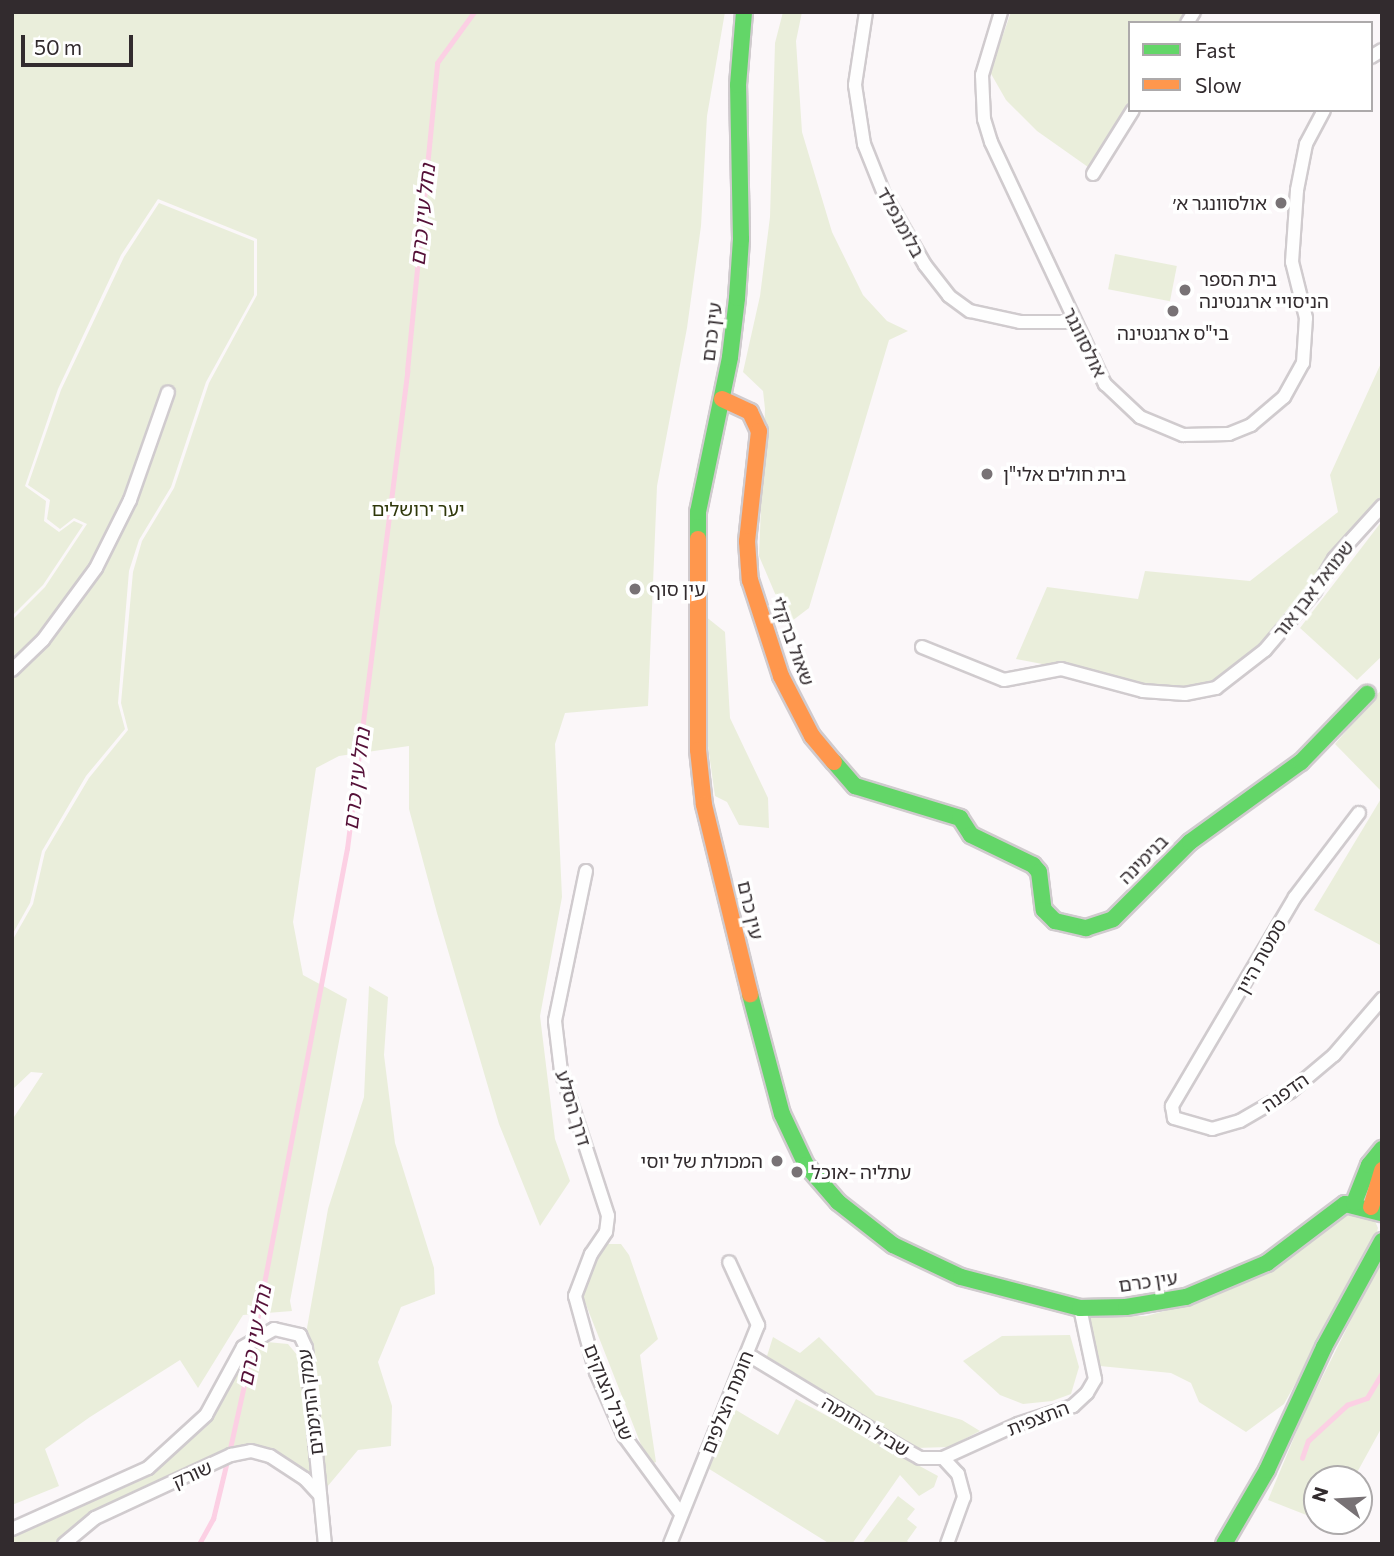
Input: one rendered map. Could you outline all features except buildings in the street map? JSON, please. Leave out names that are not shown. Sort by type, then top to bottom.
[{"type":"main road","name":"עין כרם","points":[[744,12],[738,85],[741,239],[722,398],[698,512],[698,750],[710,831],[782,1114],[806,1165],[838,1202],[893,1245],[961,1277],[1080,1308],[1154,1304],[1209,1290],[1267,1263],[1326,1215],[1354,1203]]},
{"type":"main road","name":"שאול ברקלי","points":[[722,398],[750,412],[759,431],[747,541],[750,580],[781,676],[801,718],[821,751],[855,786],[960,818]]},
{"type":"main road","name":"בנימינה","points":[[960,818],[971,835],[1033,864],[1039,872],[1044,909],[1055,921],[1086,928],[1105,925],[1190,842],[1301,762],[1367,694]]},
{"type":"main road","points":[[1382,1149],[1369,1165],[1354,1203],[1376,1210],[1382,1170]]},
{"type":"main road","points":[[1224,1544],[1268,1470],[1324,1347],[1382,1241]]},
{"type":"street","name":"בלומנפלד","points":[[866,12],[855,85],[864,145],[884,194],[925,265],[949,296],[970,311],[1020,322],[1075,322]]},
{"type":"street","points":[[986,12],[998,17]]},
{"type":"street","name":"אולסוונגר","points":[[998,17],[982,75],[984,118],[1105,384],[1140,417],[1183,435],[1229,434],[1268,414],[1284,397],[1303,363],[1306,318],[1292,262],[1297,190],[1306,144],[1323,112]]},
{"type":"street","points":[[1093,174],[1132,112]]},
{"type":"street","points":[[12,670],[43,640],[96,568],[130,500],[168,392]]},
{"type":"street","name":"שמואל אבן אור","points":[[922,647],[1004,680],[1060,669],[1143,691],[1185,694],[1216,688],[1265,650],[1315,591],[1334,559],[1382,506]]},
{"type":"street","name":"סמטת היין","points":[[1172,1106],[1295,897],[1359,813]]},
{"type":"street","name":"דרך הסלע","points":[[575,1296],[591,1254],[606,1232],[608,1216],[561,1071],[555,1021],[586,871]]},
{"type":"street","name":"הדפנה","points":[[1172,1106],[1174,1118],[1190,1126],[1212,1129],[1240,1121],[1299,1085],[1334,1055],[1382,999]]},
{"type":"street","name":"חומת הצלפים","points":[[670,1544],[758,1325],[756,1313],[729,1262]]},
{"type":"street","name":"שביל הצוקים","points":[[575,1296],[596,1372],[624,1436],[681,1514]]},
{"type":"street","name":"התצפית","points":[[943,1458],[1018,1424],[1073,1406],[1087,1393],[1095,1379],[1080,1308]]},
{"type":"street","name":"עמק התימנים","points":[[12,1529],[148,1468],[206,1415],[243,1347],[274,1329],[300,1335],[306,1348],[325,1544]]},
{"type":"street","name":"שביל החומה","points":[[747,1354],[912,1454],[943,1458]]},
{"type":"street","name":"שורק","points":[[64,1544],[94,1518],[231,1455],[251,1451],[281,1463],[320,1495]]},
{"type":"street","points":[[943,1458],[958,1474],[964,1497],[947,1544]]},
{"type":"green space","name":"יער ירושלים","points":[[12,12],[725,12],[707,116],[701,226],[687,328],[657,486],[648,706],[565,713],[555,744],[562,897],[540,1016],[555,1139],[570,1181],[540,1226],[499,1124],[437,913],[409,809],[409,746],[339,756],[316,768],[293,922],[303,975],[347,999],[290,1301],[292,1311],[243,1315],[198,1388],[180,1360],[90,1417],[45,1449],[59,1486],[12,1505],[12,1120],[43,1073],[31,1072],[12,1090],[12,941],[33,904],[45,852],[89,778],[128,730],[121,703],[133,572],[142,541],[174,488],[209,383],[257,295],[257,239],[158,199],[121,255],[58,389],[25,486],[46,501],[44,521],[59,532],[74,521],[83,525],[43,585],[12,616]]},
{"type":"green space","points":[[783,12],[802,12],[796,41],[802,132],[832,232],[863,295],[887,321],[908,331],[889,340],[809,608],[788,624],[759,556],[765,409],[763,391],[743,372],[760,296],[770,217],[775,43]]},
{"type":"green space","points":[[1011,12],[1185,12],[1179,21],[1128,21],[1128,103],[1088,167],[1037,131],[1006,100],[990,72]]},
{"type":"green space","points":[[159,203],[254,241],[254,295],[206,382],[171,487],[139,540],[129,571],[118,703],[125,729],[86,776],[42,851],[30,903],[12,935],[12,620],[45,587],[87,524],[74,518],[60,529],[47,519],[50,500],[28,485],[61,390],[124,257]]},
{"type":"green space","points":[[1115,254],[1177,266],[1170,301],[1108,289]]},
{"type":"green space","points":[[1382,361],[1382,499],[1285,622],[1243,662],[1211,684],[1174,689],[1016,659],[1047,587],[1138,599],[1145,571],[1250,581],[1338,512],[1330,475]]},
{"type":"green space","points":[[1382,521],[1382,656],[1357,680],[1300,628]]},
{"type":"green space","points":[[705,616],[725,632],[730,718],[768,798],[769,828],[739,825],[727,802],[715,796],[707,739]]},
{"type":"green space","points":[[1382,689],[1382,792],[1335,744]]},
{"type":"green space","points":[[1382,797],[1382,946],[1314,910]]},
{"type":"green space","points":[[369,986],[388,997],[384,1055],[395,1143],[434,1268],[435,1294],[401,1307],[378,1362],[392,1406],[391,1446],[358,1450],[327,1487],[307,1328],[328,1209],[364,1097]]},
{"type":"green space","points":[[1338,1214],[1374,1219],[1378,1228],[1374,1242],[1284,1404],[1246,1432],[1199,1402],[1191,1383],[1171,1373],[1100,1366],[1086,1317],[1146,1316],[1187,1305]]},
{"type":"green space","points":[[607,1244],[621,1244],[629,1255],[658,1339],[640,1355],[656,1462],[649,1465],[581,1292],[592,1261]]},
{"type":"green space","points":[[1382,1258],[1382,1427],[1361,1465],[1303,1465],[1303,1514],[1268,1500],[1303,1416]]},
{"type":"green space","points":[[1070,1335],[1079,1367],[1071,1394],[1052,1401],[1023,1404],[1000,1395],[963,1361],[1002,1336]]},
{"type":"green space","points":[[773,1337],[800,1353],[819,1337],[876,1395],[962,1420],[980,1431],[949,1447],[915,1448],[767,1356]]},
{"type":"green space","points":[[267,1342],[288,1344],[298,1356],[312,1474],[272,1452],[253,1446],[230,1448],[90,1515],[57,1544],[12,1544],[12,1537],[163,1464],[206,1427],[249,1354]]},
{"type":"green space","points":[[796,1399],[938,1476],[934,1487],[919,1496],[900,1475],[852,1544],[830,1544],[706,1467],[736,1410],[778,1435]]},
{"type":"green space","points":[[898,1496],[915,1509],[907,1519],[917,1527],[907,1541],[911,1544],[862,1544]]},
{"type":"waterway","name":"נחל עין כרם","points":[[254,1336],[347,849],[407,371],[437,63],[474,12]]},
{"type":"waterway","name":"נחל עין כרם","points":[[229,1453],[253,1345]]},
{"type":"waterway","points":[[1302,1458],[1308,1441],[1347,1405],[1367,1398],[1382,1373]]},
{"type":"waterway","name":"נחל עין כרם","points":[[199,1544],[213,1519],[227,1461]]},
{"type":"traffic: fast","points":[[698,539],[698,512],[730,357],[737,298],[741,239],[738,85],[744,12]]},
{"type":"traffic: fast","points":[[834,762],[855,786],[960,818],[971,835],[1033,865],[1039,872],[1044,910],[1055,921],[1086,928],[1113,919],[1190,842],[1301,762],[1367,694]]},
{"type":"traffic: fast","points":[[750,994],[782,1114],[806,1165],[838,1202],[893,1245],[961,1277],[1080,1308],[1126,1307],[1186,1297],[1267,1263],[1345,1204],[1382,1213]]},
{"type":"traffic: fast","points":[[1354,1203],[1369,1165],[1382,1149]]},
{"type":"traffic: fast","points":[[1224,1544],[1267,1470],[1324,1347],[1382,1241]]},
{"type":"traffic: slow","points":[[722,399],[750,412],[759,431],[747,541],[750,580],[781,676],[812,736],[834,762]]},
{"type":"traffic: slow","points":[[698,539],[698,750],[704,805],[750,994]]},
{"type":"traffic: slow","points":[[1371,1207],[1382,1170]]},
{"type":"place","name":"אולסוונגר א׳","points":[[1281,203]]},
{"type":"place","name":"בית הספר הניסויי ארגנטינה","points":[[1185,290]]},
{"type":"place","name":"בי\"ס ארגנטינה","points":[[1173,311]]},
{"type":"place","name":"בית חולים אלי\"ן","points":[[987,474]]},
{"type":"place","name":"עין סוף","points":[[635,589]]},
{"type":"place","name":"המכולת של יוסי","points":[[777,1161]]},
{"type":"place","name":"עתליה -אוכל","points":[[797,1172]]}]
